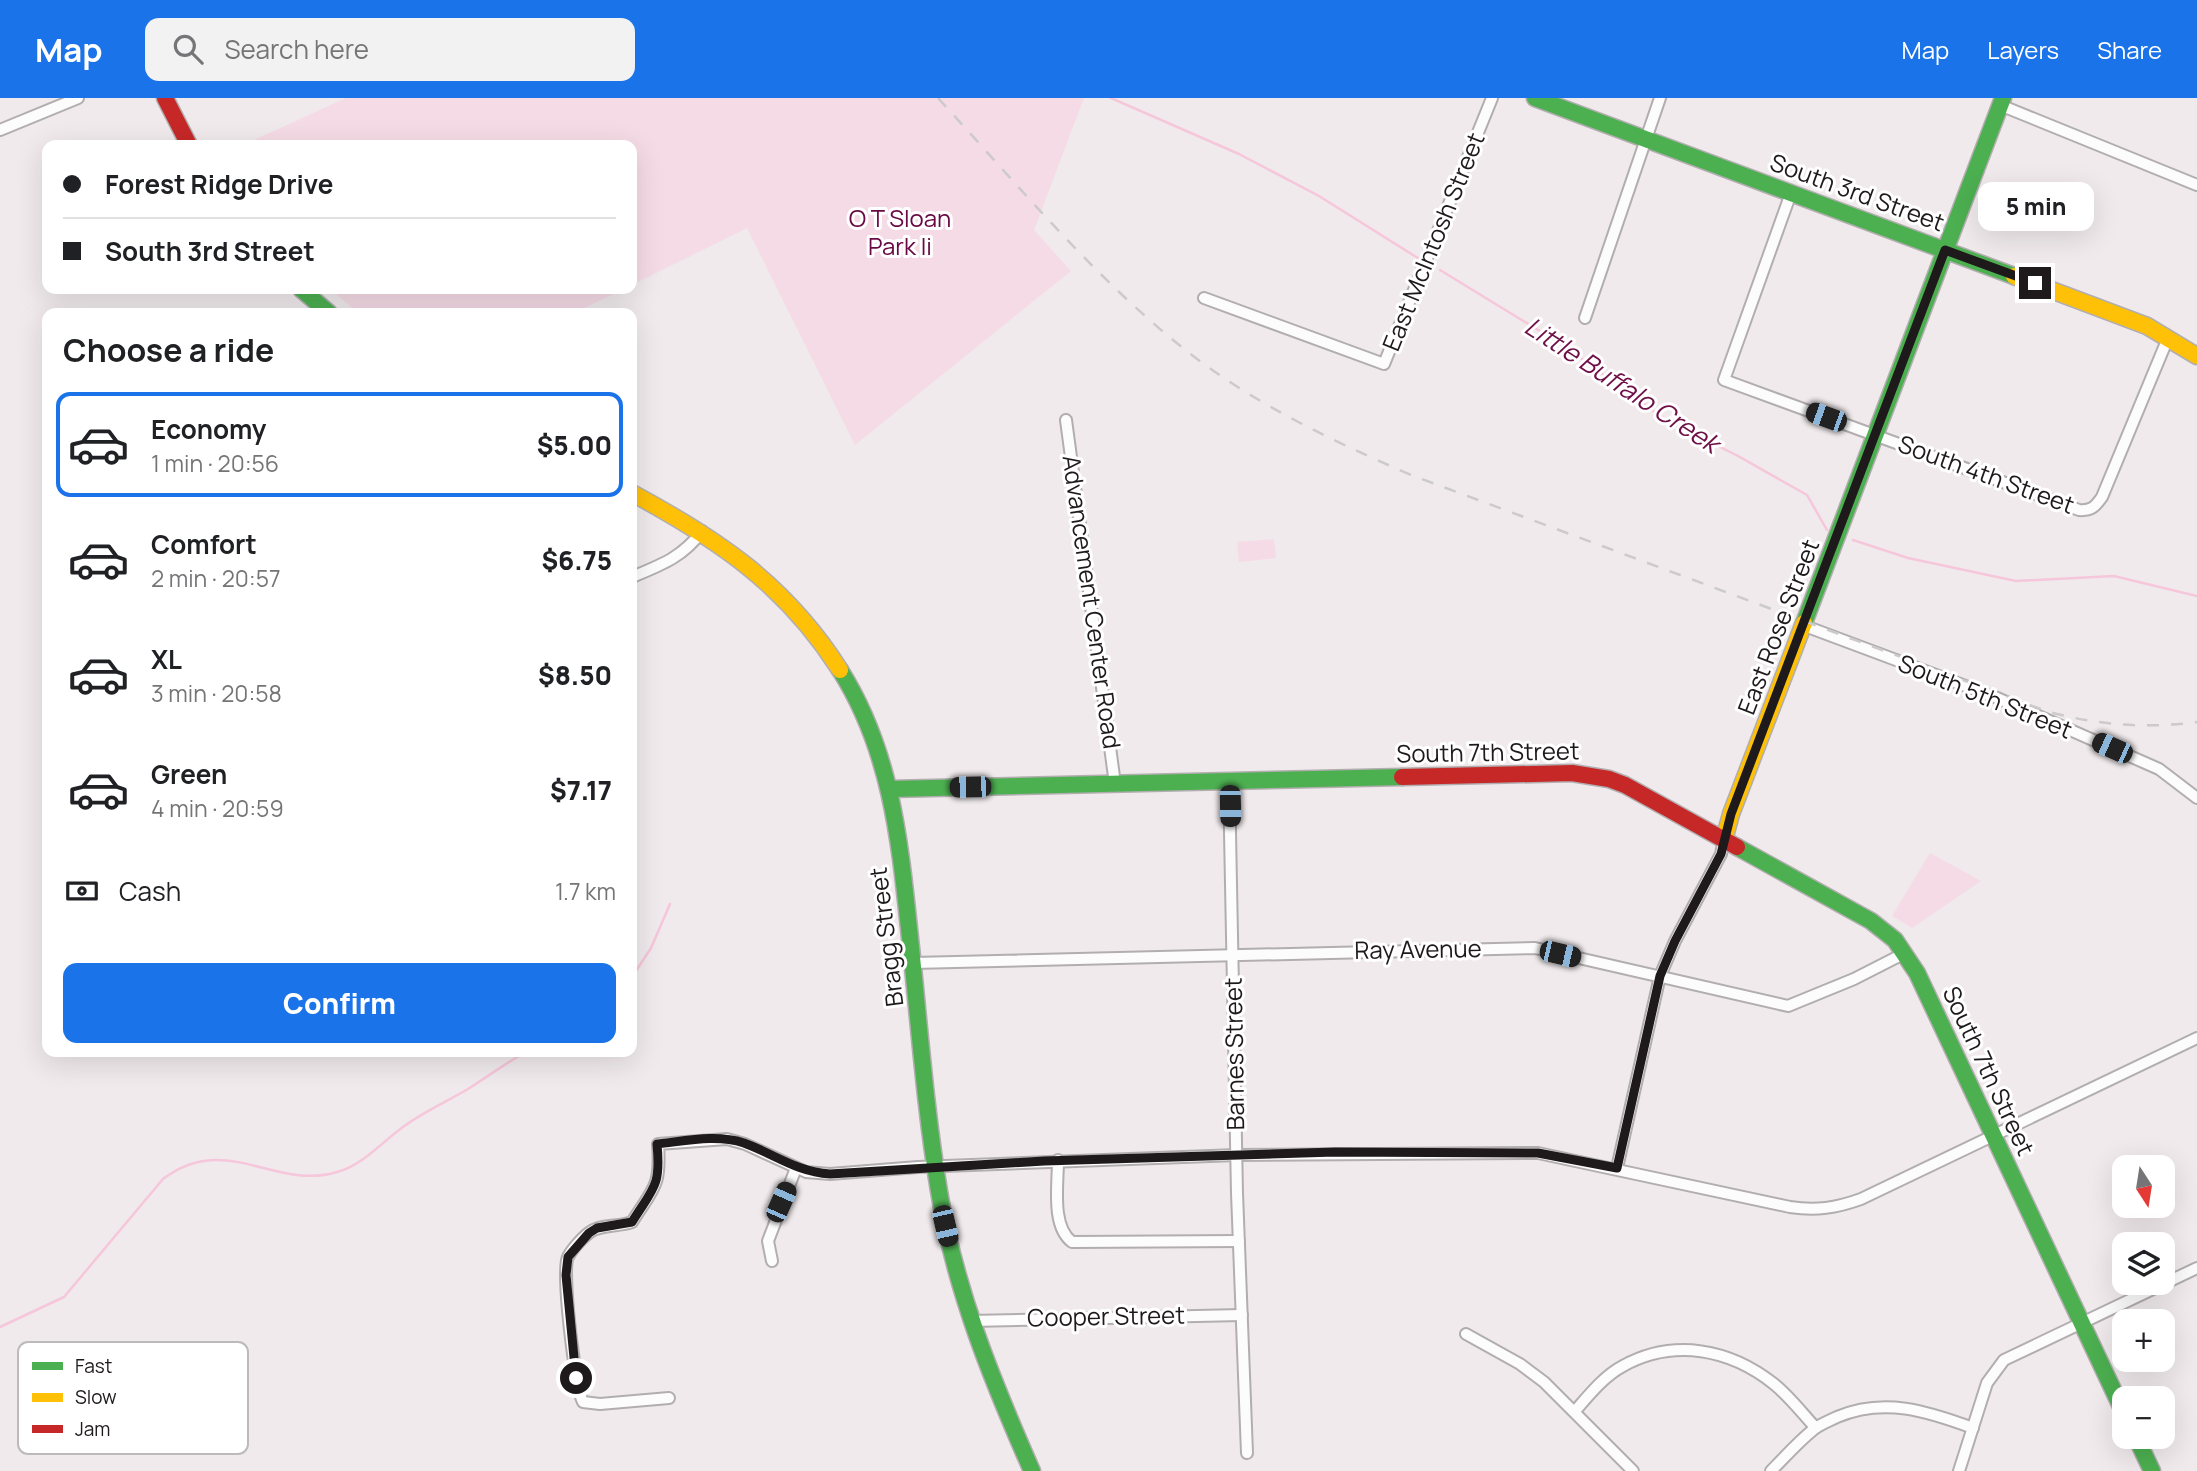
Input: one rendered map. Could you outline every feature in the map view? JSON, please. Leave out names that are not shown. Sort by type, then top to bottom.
[{"type":"street","points":[[0,130],[78,98]]},
{"type":"street","points":[[165,98],[186,140]]},
{"type":"street","name":"East McIntosh Street","points":[[1204,298],[1384,364],[1492,98]]},
{"type":"street","name":"South 3rd Street","points":[[1535,98],[2147,326],[2197,356]]},
{"type":"street","points":[[1585,318],[1660,98]]},
{"type":"street","points":[[2002,101],[2197,185]]},
{"type":"street","name":"East Rose Street","points":[[1617,1168],[1660,976],[1675,941],[1721,854],[1731,814],[1805,626],[2002,101]]},
{"type":"street","name":"South 4th Street","points":[[1791,193],[1724,380],[2078,510],[2090,510],[2102,497],[2168,338]]},
{"type":"street","points":[[307,294],[323,308]]},
{"type":"street","name":"Advancement Center Road","points":[[1066,420],[1115,784]]},
{"type":"street","name":"Bragg Street","points":[[637,496],[702,531],[749,566],[786,600],[832,656],[867,719],[890,789],[897,821],[945,1226],[970,1321],[1032,1471]]},
{"type":"street","points":[[637,575],[673,560],[690,547],[702,531]]},
{"type":"street","name":"South 5th Street","points":[[1805,626],[1995,697],[2159,769],[2197,798]]},
{"type":"street","name":"South 7th Street","points":[[890,789],[1588,774],[1625,785],[1871,921],[1895,940],[1917,972],[2112,1387]]},
{"type":"street","name":"Barnes Street","points":[[1229,781],[1239,1241],[1247,1453]]},
{"type":"street","name":"Ray Avenue","points":[[913,963],[1535,948],[1788,1006],[1854,979],[1905,953]]},
{"type":"street","points":[[669,1398],[600,1404],[583,1402],[576,1378],[566,1275],[568,1257],[589,1233],[597,1228],[632,1222],[660,1174],[657,1144],[727,1139],[746,1144],[796,1168],[830,1174],[1058,1160],[1507,1151],[1538,1153],[1617,1168],[1790,1207],[1821,1209],[1861,1199],[2197,1038]]},
{"type":"street","points":[[1058,1160],[1059,1223],[1065,1237],[1072,1242],[1239,1241]]},
{"type":"street","points":[[772,1261],[768,1241],[796,1168]]},
{"type":"street","points":[[1959,1471],[1987,1383],[2004,1360],[2197,1268]]},
{"type":"street","name":"Cooper Street","points":[[970,1321],[1242,1315]]},
{"type":"street","points":[[1466,1334],[1520,1364],[1575,1410],[1633,1471]]},
{"type":"street","points":[[1575,1410],[1621,1367],[1643,1357],[1689,1349],[1734,1358],[1756,1371],[1776,1386],[1815,1427]]},
{"type":"street","points":[[1770,1471],[1815,1427],[1862,1408],[1884,1406],[1937,1414],[1973,1428]]},
{"type":"street","points":[[2142,1449],[2152,1471]]},
{"type":"green space","name":"O T Sloan Park Ii","points":[[346,98],[1084,98],[1034,230],[1071,271],[855,445],[747,228],[637,283],[637,140],[254,140]]},
{"type":"green space","points":[[336,294],[614,294],[584,308],[352,308]]},
{"type":"green space","points":[[1274,539],[1276,558],[1239,562],[1237,542]]},
{"type":"green space","points":[[1930,853],[1981,881],[1912,928],[1892,916]]},
{"type":"waterway","name":"Little Buffalo Creek","points":[[1111,98],[1239,154],[1319,196],[1421,260]]},
{"type":"waterway","name":"Little Buffalo Creek","points":[[1440,270],[1561,344],[1666,420],[1807,495],[1827,530]]},
{"type":"waterway","name":"Little Buffalo Creek","points":[[1853,540],[1908,558],[2016,581],[2114,576],[2197,596]]},
{"type":"waterway","points":[[637,969],[651,948],[670,904]]},
{"type":"waterway","points":[[0,1327],[64,1297],[163,1179],[186,1166],[208,1160],[229,1161],[292,1174],[314,1176],[337,1172],[355,1164],[411,1122],[518,1057]]},
{"type":"railway","points":[[938,98],[1058,230],[1154,324],[1241,389],[1324,435],[1411,475],[2046,711],[2083,720],[2121,724],[2197,722]]},
{"type":"traffic: fast","points":[[1535,98],[2014,276]]},
{"type":"traffic: fast","points":[[1804,623],[2003,98]]},
{"type":"traffic: fast","points":[[307,294],[323,308]]},
{"type":"traffic: fast","points":[[840,670],[858,701],[871,733],[891,800],[902,868],[930,1128],[946,1228],[976,1334],[1032,1471]]},
{"type":"traffic: fast","points":[[890,789],[1402,777]]},
{"type":"traffic: fast","points":[[1737,847],[1871,921],[1895,940],[1917,973],[2112,1387]]},
{"type":"traffic: fast","points":[[2142,1449],[2152,1471]]},
{"type":"traffic: slow","points":[[2014,276],[2147,326],[2197,356]]},
{"type":"traffic: slow","points":[[637,496],[694,529],[748,567],[797,613],[840,670]]},
{"type":"traffic: slow","points":[[1724,840],[1731,814],[1804,623]]},
{"type":"traffic: jam","points":[[165,98],[186,140]]},
{"type":"traffic: jam","points":[[1402,777],[1572,773],[1609,779],[1625,785],[1737,847]]},
{"type":"route","points":[[576,1378],[566,1275],[568,1257],[589,1233],[597,1228],[632,1222],[660,1174],[657,1144],[710,1138],[727,1139],[746,1144],[806,1172],[818,1174],[1044,1161],[1335,1152],[1507,1151],[1538,1153],[1617,1168],[1660,976],[1675,941],[1721,854],[1731,814],[1833,552],[1945,250],[2035,283]]}]
